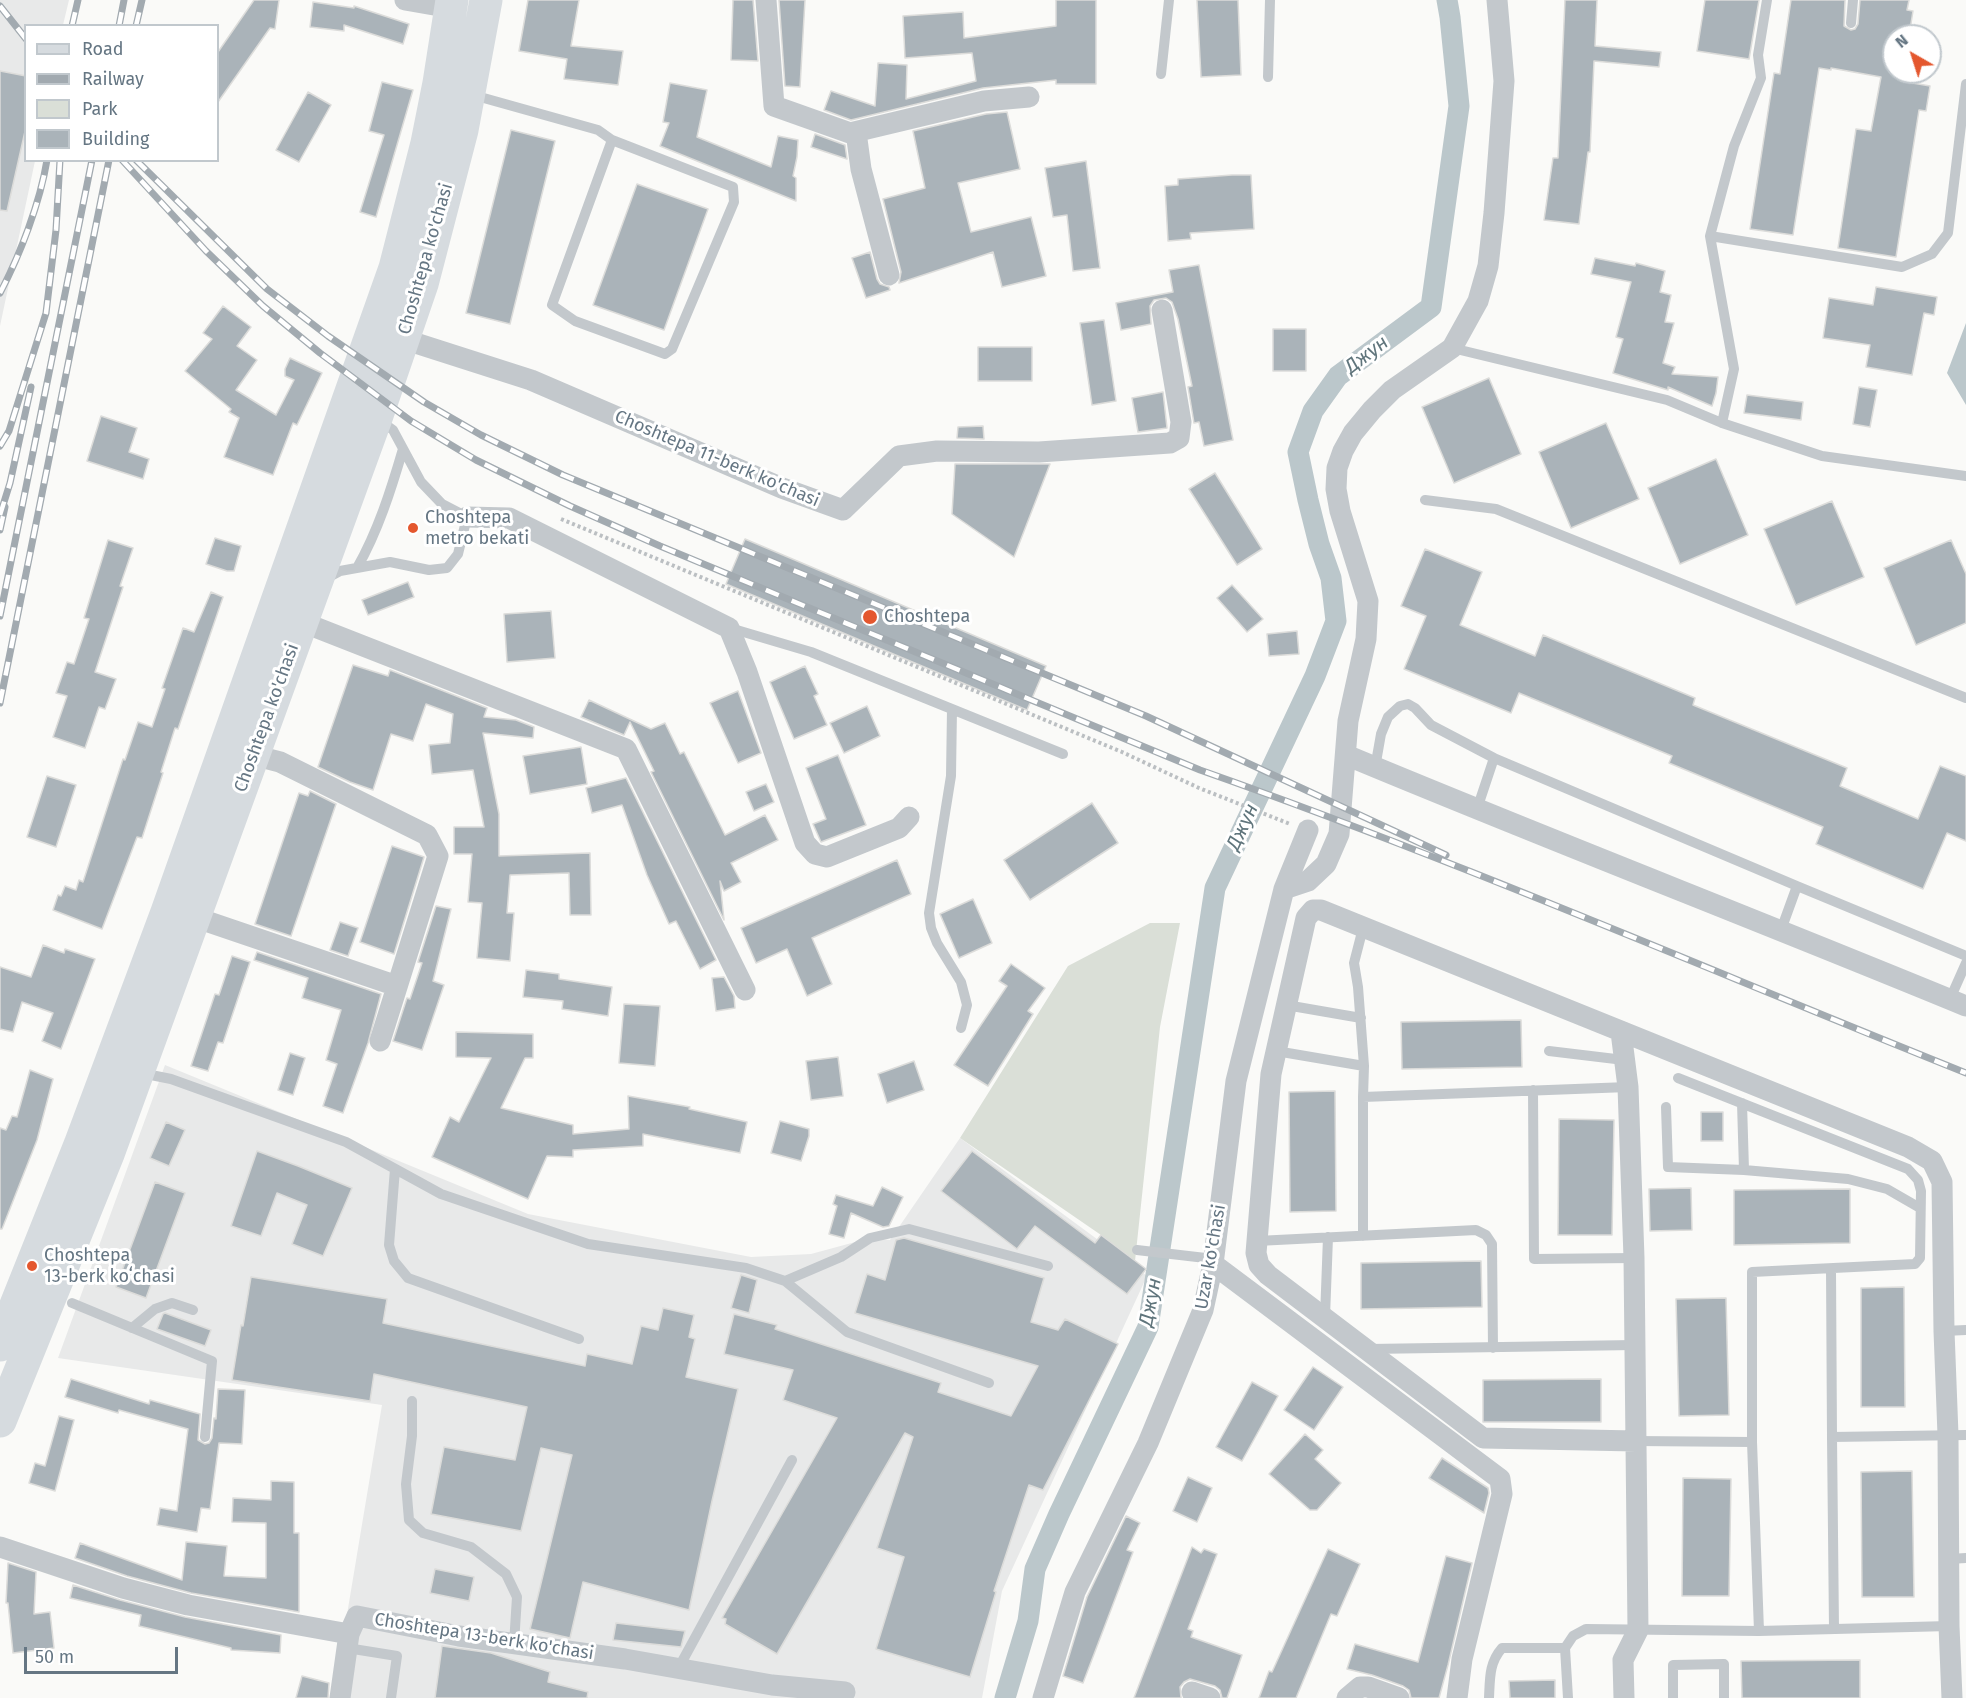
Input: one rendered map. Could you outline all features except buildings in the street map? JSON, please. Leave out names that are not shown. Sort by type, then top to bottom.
[{"type":"main road","name":"Choshtepa ko'chasi","points":[[0,1420],[108,1154],[376,418],[422,284],[469,94],[486,0]]},
{"type":"main road","name":"Choshtepa ko'chasi","points":[[0,1345],[80,1145],[167,912],[395,268],[427,143],[452,4]]},
{"type":"street","points":[[405,0],[452,4]]},
{"type":"street","points":[[766,0],[774,106],[850,133],[984,101],[1029,97]]},
{"type":"street","points":[[1497,0],[1504,81],[1488,266],[1478,301],[1452,348],[1392,390],[1372,410],[1348,442],[1337,468],[1336,489],[1340,510],[1368,601],[1366,639],[1348,721],[1339,834],[1326,864],[1308,881],[1288,888],[1313,910],[1321,910],[1908,1147],[1932,1161],[1942,1182],[1944,1330],[1957,1435],[1957,1559],[1949,1626],[1954,1662],[1952,1698]]},
{"type":"street","points":[[856,132],[861,169],[889,275]]},
{"type":"street","name":"Choshtepa 11-berk ko'chasi","points":[[403,339],[531,380],[772,484],[843,510],[899,456],[937,452],[1039,452],[1170,443],[1179,438],[1181,422],[1162,310]]},
{"type":"street","points":[[467,517],[509,518],[729,628],[747,672],[805,843],[815,854],[827,856],[899,828],[909,817]]},
{"type":"street","points":[[302,622],[626,749],[745,990]]},
{"type":"street","points":[[253,755],[279,762],[427,835],[438,856],[380,1041]]},
{"type":"street","points":[[1346,755],[1659,884],[1781,930],[1958,1003]]},
{"type":"street","name":"Uzar ko'chasi","points":[[1043,1698],[1075,1592],[1148,1443],[1203,1310],[1208,1260],[1236,1081],[1288,888],[1308,830]]},
{"type":"street","points":[[1313,910],[1306,918],[1271,1074],[1256,1254],[1259,1265],[1268,1275],[1484,1438],[1636,1441]]},
{"type":"street","points":[[194,917],[397,986]]},
{"type":"street","points":[[1621,1032],[1628,1087],[1634,1258],[1638,1630],[1623,1660],[1624,1698]]},
{"type":"street","points":[[1208,1260],[1500,1479],[1502,1494],[1462,1659],[1457,1698]]},
{"type":"street","name":"Choshtepa 13-berk ko'chasi","points":[[0,1546],[123,1588],[348,1641],[357,1616],[459,1636],[772,1685],[845,1692]]},
{"type":"street","points":[[340,1698],[348,1641]]},
{"type":"street","points":[[1347,1698],[1360,1687],[1368,1687],[1399,1698]]},
{"type":"lane","points":[[1161,74],[1169,0]]},
{"type":"lane","points":[[1268,77],[1270,0]]},
{"type":"lane","points":[[1722,423],[1734,369],[1710,236],[1734,146],[1761,78],[1758,55],[1767,0]]},
{"type":"lane","points":[[1851,23],[1853,0]]},
{"type":"lane","points":[[1710,236],[1902,267],[1932,254],[1948,233],[1966,84]]},
{"type":"lane","points":[[469,94],[598,130],[612,140],[733,187],[734,202],[672,349],[665,354],[575,321],[552,305],[612,140]]},
{"type":"lane","points":[[1452,348],[1667,400],[1722,423],[1822,456],[1966,476]]},
{"type":"lane","points":[[314,585],[340,571],[390,562],[429,570],[447,568],[458,554],[467,517],[442,504],[421,482],[393,430],[376,418]]},
{"type":"lane","points":[[357,568],[378,525],[403,449]]},
{"type":"lane","points":[[1425,500],[1496,509],[1966,698]]},
{"type":"lane","points":[[729,628],[811,652],[1063,754]]},
{"type":"lane","points":[[1375,768],[1380,734],[1388,717],[1400,706],[1408,704],[1431,725],[1494,758],[1966,956]]},
{"type":"lane","points":[[952,709],[951,776],[929,913],[931,928],[937,943],[961,982],[967,1005],[961,1028]]},
{"type":"lane","points":[[1477,809],[1494,758]]},
{"type":"lane","points":[[1781,930],[1797,886]]},
{"type":"lane","points":[[1363,928],[1354,963],[1364,1066],[1363,1236]]},
{"type":"lane","points":[[1958,1003],[1966,963]]},
{"type":"lane","points":[[1286,1005],[1361,1018]]},
{"type":"lane","points":[[1276,1051],[1364,1066]]},
{"type":"lane","points":[[1549,1051],[1624,1060]]},
{"type":"lane","points":[[138,1072],[171,1078],[346,1142],[441,1194],[588,1245],[746,1268],[785,1281],[847,1332],[989,1383]]},
{"type":"lane","points":[[1678,1078],[1908,1169],[1918,1180],[1921,1191],[1920,1258],[1915,1264],[1752,1272],[1752,1442],[1759,1631]]},
{"type":"lane","points":[[1363,1097],[1628,1087]]},
{"type":"lane","points":[[1533,1090],[1534,1259],[1634,1258]]},
{"type":"lane","points":[[1742,1103],[1744,1170]]},
{"type":"lane","points":[[1666,1107],[1668,1167],[1744,1170],[1848,1179],[1887,1189],[1920,1208]]},
{"type":"lane","points":[[395,1169],[389,1245],[394,1261],[408,1278],[579,1339]]},
{"type":"lane","points":[[785,1281],[841,1257],[870,1238],[909,1229],[1048,1266]]},
{"type":"lane","points":[[1257,1241],[1476,1230],[1486,1235],[1492,1244],[1493,1348]]},
{"type":"lane","points":[[1325,1318],[1328,1237]]},
{"type":"lane","points":[[1137,1250],[1208,1260]]},
{"type":"lane","points":[[1831,1269],[1834,1629]]},
{"type":"lane","points":[[72,1303],[212,1361],[206,1437]]},
{"type":"lane","points":[[132,1328],[155,1309],[172,1303],[193,1310]]},
{"type":"lane","points":[[1944,1330],[1966,1330]]},
{"type":"lane","points":[[1365,1349],[1635,1345]]},
{"type":"lane","points":[[412,1401],[412,1436],[406,1484],[410,1520],[423,1533],[471,1547],[506,1574],[517,1597],[514,1644]]},
{"type":"lane","points":[[1832,1437],[1957,1435]]},
{"type":"lane","points":[[1636,1441],[1752,1442]]},
{"type":"lane","points":[[678,1669],[792,1460]]},
{"type":"lane","points":[[1568,1698],[1565,1648],[1573,1636],[1586,1629],[1759,1631],[1949,1626]]},
{"type":"lane","points":[[348,1641],[398,1656],[391,1698]]},
{"type":"lane","points":[[1489,1698],[1490,1667],[1494,1657],[1502,1648],[1565,1648]]},
{"type":"lane","points":[[1673,1698],[1673,1665],[1724,1664],[1724,1698]]},
{"type":"path","points":[[556,516],[1111,747],[1199,788],[1308,830]]},
{"type":"shaded area","points":[[0,0],[69,0],[63,24],[24,24],[24,162],[35,162],[0,326]]},
{"type":"shaded area","points":[[1966,323],[1966,405],[1947,373]]},
{"type":"shaded area","points":[[165,1065],[528,1214],[751,1257],[811,1254],[870,1238],[890,1240],[960,1138],[1147,1276],[1002,1591],[982,1698],[333,1698],[382,1405],[58,1358]]},
{"type":"green space","points":[[1150,923],[1180,923],[1160,1027],[1135,1261],[960,1138],[1068,966]]},
{"type":"waterway","name":"Джун","points":[[1005,1698],[1028,1621],[1035,1569],[1148,1327],[1215,888],[1315,676],[1336,621],[1331,578],[1319,544],[1298,452],[1313,411],[1338,376],[1431,307],[1459,106],[1447,0]]},
{"type":"railway","points":[[72,24],[78,0]]},
{"type":"railway","points":[[119,24],[124,0]]},
{"type":"railway","points":[[136,24],[142,0]]},
{"type":"railway","points":[[0,6],[24,36]]},
{"type":"railway","points":[[0,293],[28,228],[40,194],[47,162]]},
{"type":"railway","points":[[0,446],[9,431],[46,313],[56,230],[60,162]]},
{"type":"railway","points":[[0,616],[92,162]]},
{"type":"railway","points":[[0,703],[109,162]]},
{"type":"railway","points":[[124,162],[206,251],[263,306],[320,353],[411,421],[476,460],[570,506],[660,546],[1200,770],[1393,841],[1966,1073]]},
{"type":"railway","points":[[138,162],[267,289],[328,336],[424,402],[481,435],[563,475],[1146,716],[1446,855]]},
{"type":"railway","points":[[0,515],[10,483],[31,387]]},
{"type":"railway","points":[[0,530],[5,507]]},
{"type":"place","name":"Choshtepa metro bekati","points":[[413,528]]},
{"type":"place","name":"Choshtepa","points":[[870,617]]},
{"type":"place","name":"Choshtepa 13-berk koʻchasi","points":[[32,1266]]}]
